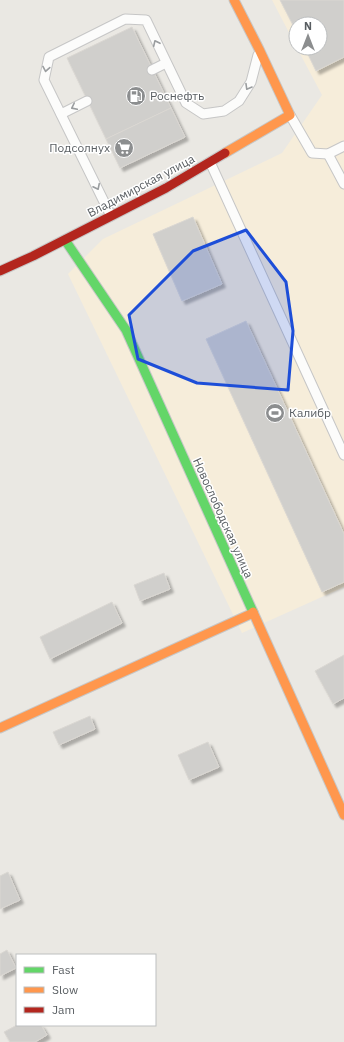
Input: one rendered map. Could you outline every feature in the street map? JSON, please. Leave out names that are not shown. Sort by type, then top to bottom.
[{"type":"street","points":[[234,0],[290,115]]},
{"type":"street","name":"Владимирская улица","points":[[0,271],[65,240],[166,188],[290,115]]},
{"type":"street","name":"Новослободская улица","points":[[65,240],[126,330],[344,815]]},
{"type":"street","points":[[0,728],[253,613]]},
{"type":"lane","points":[[111,216],[44,80],[49,57],[125,18],[146,20],[186,103],[203,114],[224,111],[239,101],[251,82],[259,50]]},
{"type":"lane","points":[[152,70],[166,63]]},
{"type":"lane","points":[[61,114],[88,101]]},
{"type":"lane","points":[[290,115],[312,153],[328,154],[344,146]]},
{"type":"lane","points":[[328,154],[344,184]]},
{"type":"lane","points":[[210,162],[344,455]]},
{"type":"highlighted area","points":[[246,230],[286,282],[293,331],[288,390],[197,383],[138,359],[129,315],[193,251]]},
{"type":"shaded area","points":[[272,0],[344,0],[344,587],[242,633],[68,274],[103,239],[282,153],[322,95],[301,56],[328,56],[328,16],[288,16],[288,31]]},
{"type":"building","points":[[280,0],[344,0],[344,57],[316,71],[309,56],[328,56],[328,16],[288,16]]},
{"type":"building","points":[[132,27],[171,108],[106,139],[67,58]]},
{"type":"building","points":[[171,108],[185,137],[120,168],[106,139]]},
{"type":"building","points":[[193,217],[222,284],[182,301],[153,234]]},
{"type":"building","points":[[246,321],[344,534],[344,582],[322,592],[206,339]]},
{"type":"building","points":[[164,573],[170,589],[140,601],[134,585]]},
{"type":"building","points":[[112,602],[122,623],[50,659],[40,637]]},
{"type":"building","points":[[344,655],[344,698],[333,704],[315,671]]},
{"type":"building","points":[[90,716],[95,729],[59,745],[53,732]]},
{"type":"building","points":[[208,742],[219,767],[189,780],[178,755]]},
{"type":"building","points":[[8,872],[20,900],[0,909],[0,876]]},
{"type":"building","points":[[7,950],[16,968],[0,976],[0,954]]},
{"type":"building","points":[[16,1026],[42,1026],[47,1035],[35,1042],[10,1042],[4,1032]]},
{"type":"traffic: fast","points":[[65,240],[126,330],[253,612]]},
{"type":"traffic: slow","points":[[225,153],[290,115],[234,0]]},
{"type":"traffic: slow","points":[[253,612],[344,815]]},
{"type":"traffic: slow","points":[[0,728],[253,613]]},
{"type":"traffic: jam","points":[[0,271],[33,256],[166,188],[225,153]]},
{"type":"place","name":"Роснефть","points":[[136,96]]},
{"type":"place","name":"Подсолнух","points":[[124,148]]},
{"type":"place","name":"Калибр","points":[[275,413]]}]
